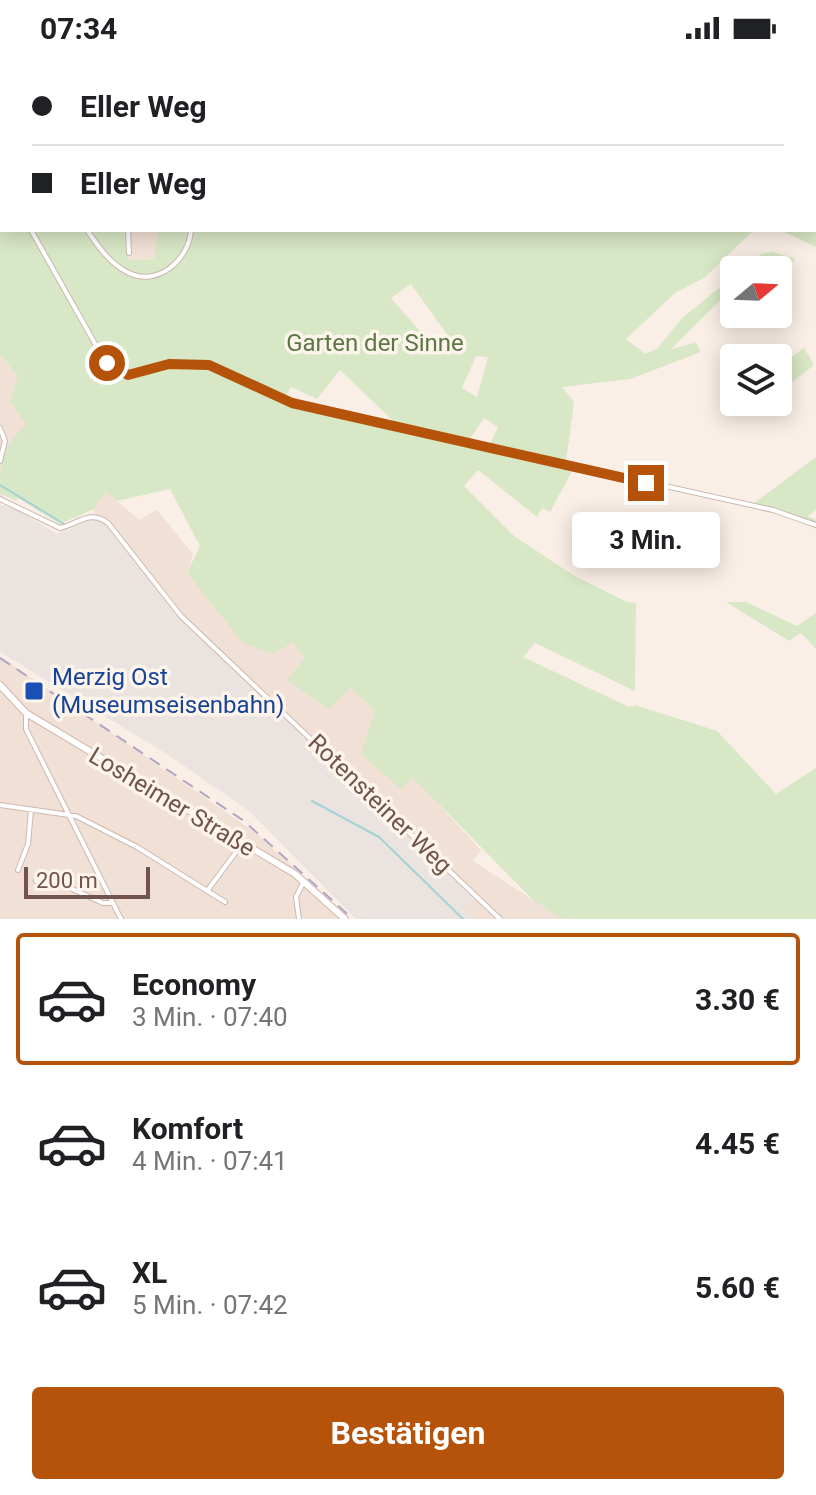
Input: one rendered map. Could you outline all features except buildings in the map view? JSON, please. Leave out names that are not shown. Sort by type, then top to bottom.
[{"type":"main road","name":"Losheimer Straße","points":[[0,685],[26,713],[304,881],[345,919]]},
{"type":"street","points":[[32,232],[102,356],[119,372],[134,375],[169,364],[209,365],[292,403],[773,510],[816,525]]},
{"type":"street","points":[[89,232],[119,267],[143,276],[164,272],[180,261],[189,244],[191,232]]},
{"type":"street","points":[[128,232],[129,253]]},
{"type":"street","points":[[0,428],[5,441],[0,461]]},
{"type":"street","name":"Rotensteiner Weg","points":[[0,499],[60,528],[95,516],[115,532],[181,616],[500,919]]},
{"type":"street","points":[[26,713],[26,729],[121,919]]},
{"type":"street","points":[[0,805],[67,812],[137,847],[225,902]]},
{"type":"street","points":[[18,870],[28,844],[31,810]]},
{"type":"street","points":[[207,891],[242,844]]},
{"type":"street","points":[[36,881],[39,874],[103,903],[111,903]]},
{"type":"street","points":[[299,919],[296,897],[304,881]]},
{"type":"shaded area","points":[[125,232],[158,232],[154,259],[128,260]]},
{"type":"shaded area","points":[[0,355],[18,376],[26,424],[0,505]]},
{"type":"shaded area","points":[[106,492],[139,520],[157,510],[193,554],[187,573],[293,641],[305,658],[328,709],[350,688],[375,711],[413,777],[481,850],[473,861],[562,919],[472,919],[462,910],[474,898],[176,613],[104,523],[95,518],[94,509]]},
{"type":"shaded area","points":[[0,505],[16,509],[57,534],[95,518],[104,523],[176,613],[474,899],[463,910],[472,919],[356,919],[248,810],[165,753],[0,652]]},
{"type":"shaded area","points":[[0,656],[256,833],[349,919],[0,919]]},
{"type":"green space","name":"Garten der Sinne","points":[[0,232],[125,232],[128,260],[154,259],[158,232],[752,232],[727,256],[720,256],[720,263],[704,278],[675,293],[626,339],[645,354],[657,349],[682,318],[720,287],[720,301],[670,350],[696,342],[701,352],[630,379],[562,387],[574,402],[566,462],[572,471],[550,512],[542,508],[537,517],[478,470],[464,486],[514,536],[573,575],[627,602],[636,603],[635,691],[535,643],[523,657],[629,707],[635,705],[717,731],[776,794],[816,768],[816,919],[562,919],[533,900],[413,778],[401,789],[361,754],[375,711],[350,688],[329,709],[287,680],[305,658],[293,642],[273,654],[243,643],[187,573],[200,546],[170,489],[117,501],[106,492],[94,509],[60,524],[18,498],[16,501],[0,493],[4,454],[26,424],[10,401],[18,376],[0,355]],"holes":[[[411,284],[448,336],[439,353],[391,298]],[[476,356],[488,357],[477,397],[462,388]],[[340,370],[391,419],[392,425],[284,399],[291,387],[317,399]],[[484,418],[498,427],[489,446],[470,439]]]},
{"type":"green space","points":[[784,232],[816,232],[816,247]]},
{"type":"green space","points":[[772,252],[787,256],[758,256]]},
{"type":"green space","points":[[804,348],[814,365],[792,382],[792,357]]},
{"type":"green space","points":[[816,457],[816,510],[808,516],[816,520],[816,529],[795,519],[749,507]]},
{"type":"green space","points":[[726,602],[746,602],[797,626],[816,613],[816,649],[801,633],[789,641]]},
{"type":"waterway","points":[[0,485],[64,524]]},
{"type":"waterway","points":[[312,801],[379,837],[463,919]]},
{"type":"railway","points":[[0,658],[244,821],[353,919]]},
{"type":"place","name":"Merzig Ost (Museumseisenbahn)","points":[[34,691]]},
{"type":"route","points":[[107,363],[128,375],[169,364],[215,366],[292,403],[646,483]]}]
